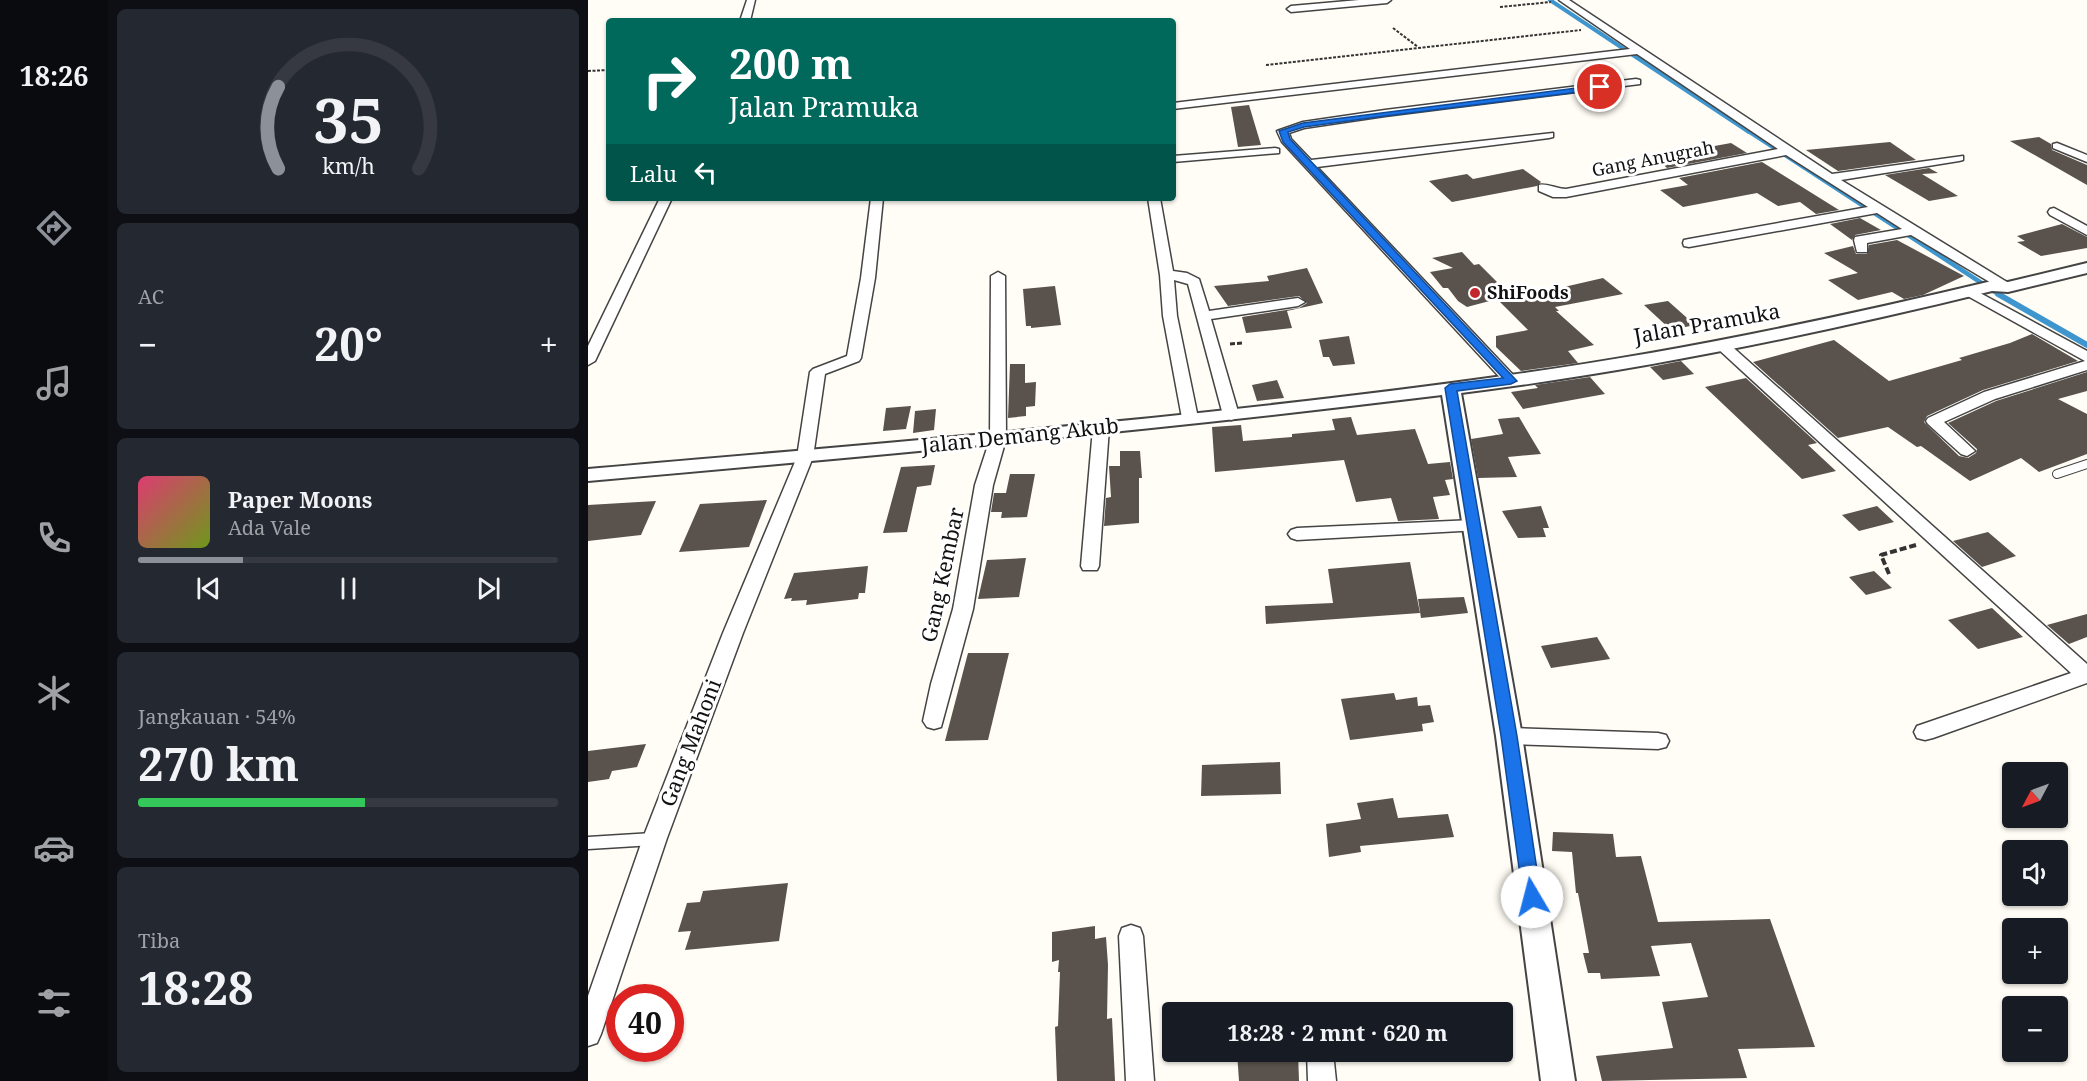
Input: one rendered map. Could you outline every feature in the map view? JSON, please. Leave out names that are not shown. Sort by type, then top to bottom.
[{"type":"street","points":[[747,18],[751,0]]},
{"type":"street","points":[[1290,9],[1387,0]]},
{"type":"street","points":[[1563,0],[1874,210],[1959,260],[1986,289],[2087,357]]},
{"type":"street","points":[[1176,106],[1638,51]]},
{"type":"street","points":[[1511,381],[1286,140],[1283,131],[1303,125],[1385,113],[1636,82]]},
{"type":"street","points":[[1310,164],[1549,135]]},
{"type":"street","points":[[2057,146],[2087,159]]},
{"type":"street","points":[[1176,159],[1275,151]]},
{"type":"street","name":"Gang Anugrah","points":[[1543,188],[1553,193],[1566,193],[1786,152]]},
{"type":"street","points":[[1829,178],[1959,158]]},
{"type":"street","points":[[588,361],[665,201]]},
{"type":"street","name":"Gang Mahoni","points":[[588,1034],[655,838],[733,633],[805,457],[818,372],[854,358],[868,278],[877,201]]},
{"type":"street","points":[[1155,201],[1167,275],[1170,316],[1190,418]]},
{"type":"street","points":[[1689,243],[1874,210]]},
{"type":"street","points":[[2054,212],[2087,231]]},
{"type":"street","points":[[1862,249],[1860,240],[1909,231]]},
{"type":"street","name":"Jalan Pramuka","points":[[1450,388],[1511,381],[1722,345],[1851,320],[2087,268]]},
{"type":"street","points":[[1167,275],[1182,276],[1194,282],[1231,415]]},
{"type":"street","name":"Gang Kembar","points":[[934,721],[941,684],[963,609],[984,485],[998,439],[998,276]]},
{"type":"street","points":[[1203,316],[1298,302]]},
{"type":"street","points":[[1722,345],[2087,675],[1925,732]]},
{"type":"street","points":[[1967,451],[1934,421],[1962,405],[2002,390],[2087,364]]},
{"type":"street","points":[[1450,388],[1509,736],[1558,1081]]},
{"type":"street","name":"Jalan Demang Akub","points":[[588,475],[998,439],[1231,415],[1450,388]]},
{"type":"street","points":[[1090,566],[1101,428]]},
{"type":"street","points":[[1297,534],[1473,526]]},
{"type":"street","points":[[1509,736],[1658,741]]},
{"type":"street","points":[[1131,936],[1140,1081]]},
{"type":"street","points":[[1321,1062],[1322,1081]]},
{"type":"lane","points":[[2057,474],[2087,464]]},
{"type":"lane","points":[[588,843],[655,838]]},
{"type":"path","points":[[1500,7],[1543,4]]},
{"type":"path","points":[[1393,28],[1418,48]]},
{"type":"path","points":[[1266,65],[1567,31]]},
{"type":"path","points":[[588,72],[606,70]]},
{"type":"path","points":[[1889,574],[1881,555],[1936,539]]},
{"type":"building","points":[[1249,105],[1261,145],[1238,147],[1231,107]]},
{"type":"building","points":[[2039,137],[2051,144],[2052,150],[2087,165],[2087,185],[2010,141]]},
{"type":"building","points":[[1890,142],[1916,160],[1838,171],[1806,150]]},
{"type":"building","points":[[1731,143],[1747,153],[1667,168],[1654,157]]},
{"type":"building","points":[[1762,162],[1839,210],[1816,214],[1800,202],[1778,206],[1757,193],[1683,207],[1660,190],[1688,185],[1679,178]]},
{"type":"building","points":[[1929,168],[1938,173],[1922,174],[1958,196],[1929,201],[1885,175]]},
{"type":"building","points":[[1523,169],[1541,182],[1537,186],[1452,202],[1429,181],[1467,174],[1473,179]]},
{"type":"building","points":[[1860,218],[1881,230],[1855,235],[1852,240],[1830,224]]},
{"type":"building","points":[[2062,224],[2087,237],[2087,248],[2041,256],[2017,242],[2025,241],[2017,236]]},
{"type":"building","points":[[1897,240],[1964,276],[1923,295],[1904,299],[1892,292],[1858,300],[1828,280],[1858,273],[1824,253],[1853,246],[1856,254],[1867,254],[1869,245]]},
{"type":"building","points":[[1462,252],[1474,265],[1479,264],[1510,295],[1534,290],[1538,293],[1603,278],[1623,294],[1555,307],[1559,311],[1556,311],[1594,345],[1568,351],[1578,363],[1521,371],[1496,347],[1496,336],[1528,330],[1497,299],[1467,307],[1458,301],[1448,288],[1443,288],[1430,272],[1453,268],[1432,258]]},
{"type":"building","points":[[1307,268],[1323,303],[1287,311],[1292,328],[1246,333],[1242,317],[1299,308],[1307,303],[1299,296],[1228,306],[1214,286],[1269,281],[1267,276]]},
{"type":"building","points":[[1055,286],[1061,325],[1031,328],[1031,326],[1026,326],[1023,289]]},
{"type":"building","points":[[1668,301],[1695,325],[1671,330],[1644,305]]},
{"type":"building","points":[[2032,334],[2078,361],[1983,390],[1927,416],[1924,422],[1959,456],[1968,458],[1976,453],[1977,449],[1948,423],[1996,401],[2087,372],[2087,391],[2058,399],[2087,414],[2087,454],[2039,472],[2021,458],[1970,481],[1921,446],[1917,447],[1888,427],[1838,438],[1753,362],[1834,340],[1889,381],[1962,360],[1959,358]]},
{"type":"building","points":[[1349,336],[1355,364],[1333,366],[1329,357],[1323,357],[1319,340]]},
{"type":"building","points":[[1681,361],[1694,374],[1663,380],[1650,367]]},
{"type":"building","points":[[1010,364],[1025,364],[1025,383],[1036,382],[1035,406],[1026,407],[1026,416],[1008,418]]},
{"type":"building","points":[[1590,377],[1605,394],[1523,409],[1511,392],[1538,388],[1535,385]]},
{"type":"building","points":[[1746,378],[1817,443],[1808,445],[1836,471],[1802,479],[1705,387]]},
{"type":"building","points":[[1277,380],[1284,398],[1257,401],[1252,385]]},
{"type":"building","points":[[911,406],[906,429],[883,431],[886,408]]},
{"type":"building","points":[[936,409],[934,430],[913,433],[915,411]]},
{"type":"building","points":[[1351,417],[1357,435],[1415,429],[1428,464],[1450,462],[1453,479],[1445,480],[1450,495],[1433,497],[1439,519],[1398,521],[1391,498],[1356,502],[1344,460],[1215,472],[1212,427],[1241,425],[1243,441],[1292,437],[1292,434],[1335,430],[1332,419]]},
{"type":"building","points":[[1519,417],[1541,454],[1508,457],[1517,477],[1478,478],[1471,439],[1503,434],[1498,419]]},
{"type":"building","points":[[1120,451],[1140,451],[1142,478],[1139,478],[1139,523],[1104,526],[1106,498],[1111,497],[1109,466],[1120,466]]},
{"type":"building","points":[[935,465],[931,485],[917,487],[907,532],[883,533],[901,467]]},
{"type":"building","points":[[1010,474],[1035,474],[1027,517],[1001,518],[1002,512],[991,512],[994,493],[1006,493]]},
{"type":"building","points":[[767,500],[749,547],[679,552],[700,504]]},
{"type":"building","points":[[656,501],[641,535],[588,541],[588,505]]},
{"type":"building","points":[[1541,506],[1549,528],[1543,528],[1546,537],[1518,538],[1502,511]]},
{"type":"building","points":[[1877,506],[1894,522],[1859,531],[1842,515]]},
{"type":"building","points":[[1988,532],[2016,556],[1982,567],[1953,541]]},
{"type":"building","points":[[1026,558],[1019,597],[978,599],[987,560]]},
{"type":"building","points":[[1410,562],[1420,613],[1266,624],[1265,606],[1333,603],[1328,569]]},
{"type":"building","points":[[868,566],[865,593],[859,593],[858,599],[806,605],[807,600],[784,599],[794,573]]},
{"type":"building","points":[[1874,571],[1892,588],[1866,595],[1849,577]]},
{"type":"building","points":[[1464,597],[1468,613],[1421,618],[1418,599]]},
{"type":"building","points":[[1992,608],[2023,637],[1978,649],[1948,620]]},
{"type":"building","points":[[2087,614],[2087,637],[2069,644],[2047,625]]},
{"type":"building","points":[[1597,637],[1610,659],[1551,668],[1541,646]]},
{"type":"building","points":[[968,653],[1009,653],[988,740],[945,741]]},
{"type":"building","points":[[1394,693],[1396,700],[1417,697],[1418,706],[1430,705],[1434,722],[1422,724],[1423,731],[1350,740],[1341,699]]},
{"type":"building","points":[[646,744],[637,767],[612,771],[609,779],[588,782],[588,751]]},
{"type":"building","points":[[1280,762],[1281,794],[1201,796],[1202,765]]},
{"type":"building","points":[[1393,798],[1398,818],[1448,814],[1454,837],[1360,846],[1361,852],[1329,857],[1326,824],[1361,819],[1357,803]]},
{"type":"building","points":[[1553,832],[1613,834],[1616,857],[1641,856],[1658,922],[1770,919],[1815,1047],[1738,1049],[1747,1078],[1602,1081],[1596,1056],[1673,1048],[1662,1002],[1708,997],[1691,943],[1651,946],[1660,976],[1601,979],[1600,973],[1588,973],[1583,953],[1589,953],[1578,893],[1576,893],[1572,852],[1552,851]]},
{"type":"building","points":[[788,883],[779,941],[685,950],[691,931],[678,932],[687,903],[700,902],[703,891]]},
{"type":"building","points":[[1095,926],[1095,939],[1106,937],[1107,1019],[1112,1018],[1115,1081],[1057,1081],[1055,1027],[1058,1026],[1060,972],[1058,972],[1059,960],[1052,962],[1052,932]]},
{"type":"building","points":[[1238,1062],[1298,1062],[1299,1081],[1239,1081]]},
{"type":"waterway","points":[[1550,0],[1749,132]]},
{"type":"waterway","points":[[1747,130],[2000,295]]},
{"type":"waterway","points":[[1998,294],[2087,345]]},
{"type":"place","name":"ShiFoods","points":[[1475,293]]},
{"type":"route","points":[[1532,897],[1509,736],[1450,388],[1511,381],[1286,140],[1283,131],[1303,125],[1385,113],[1600,87]]}]
